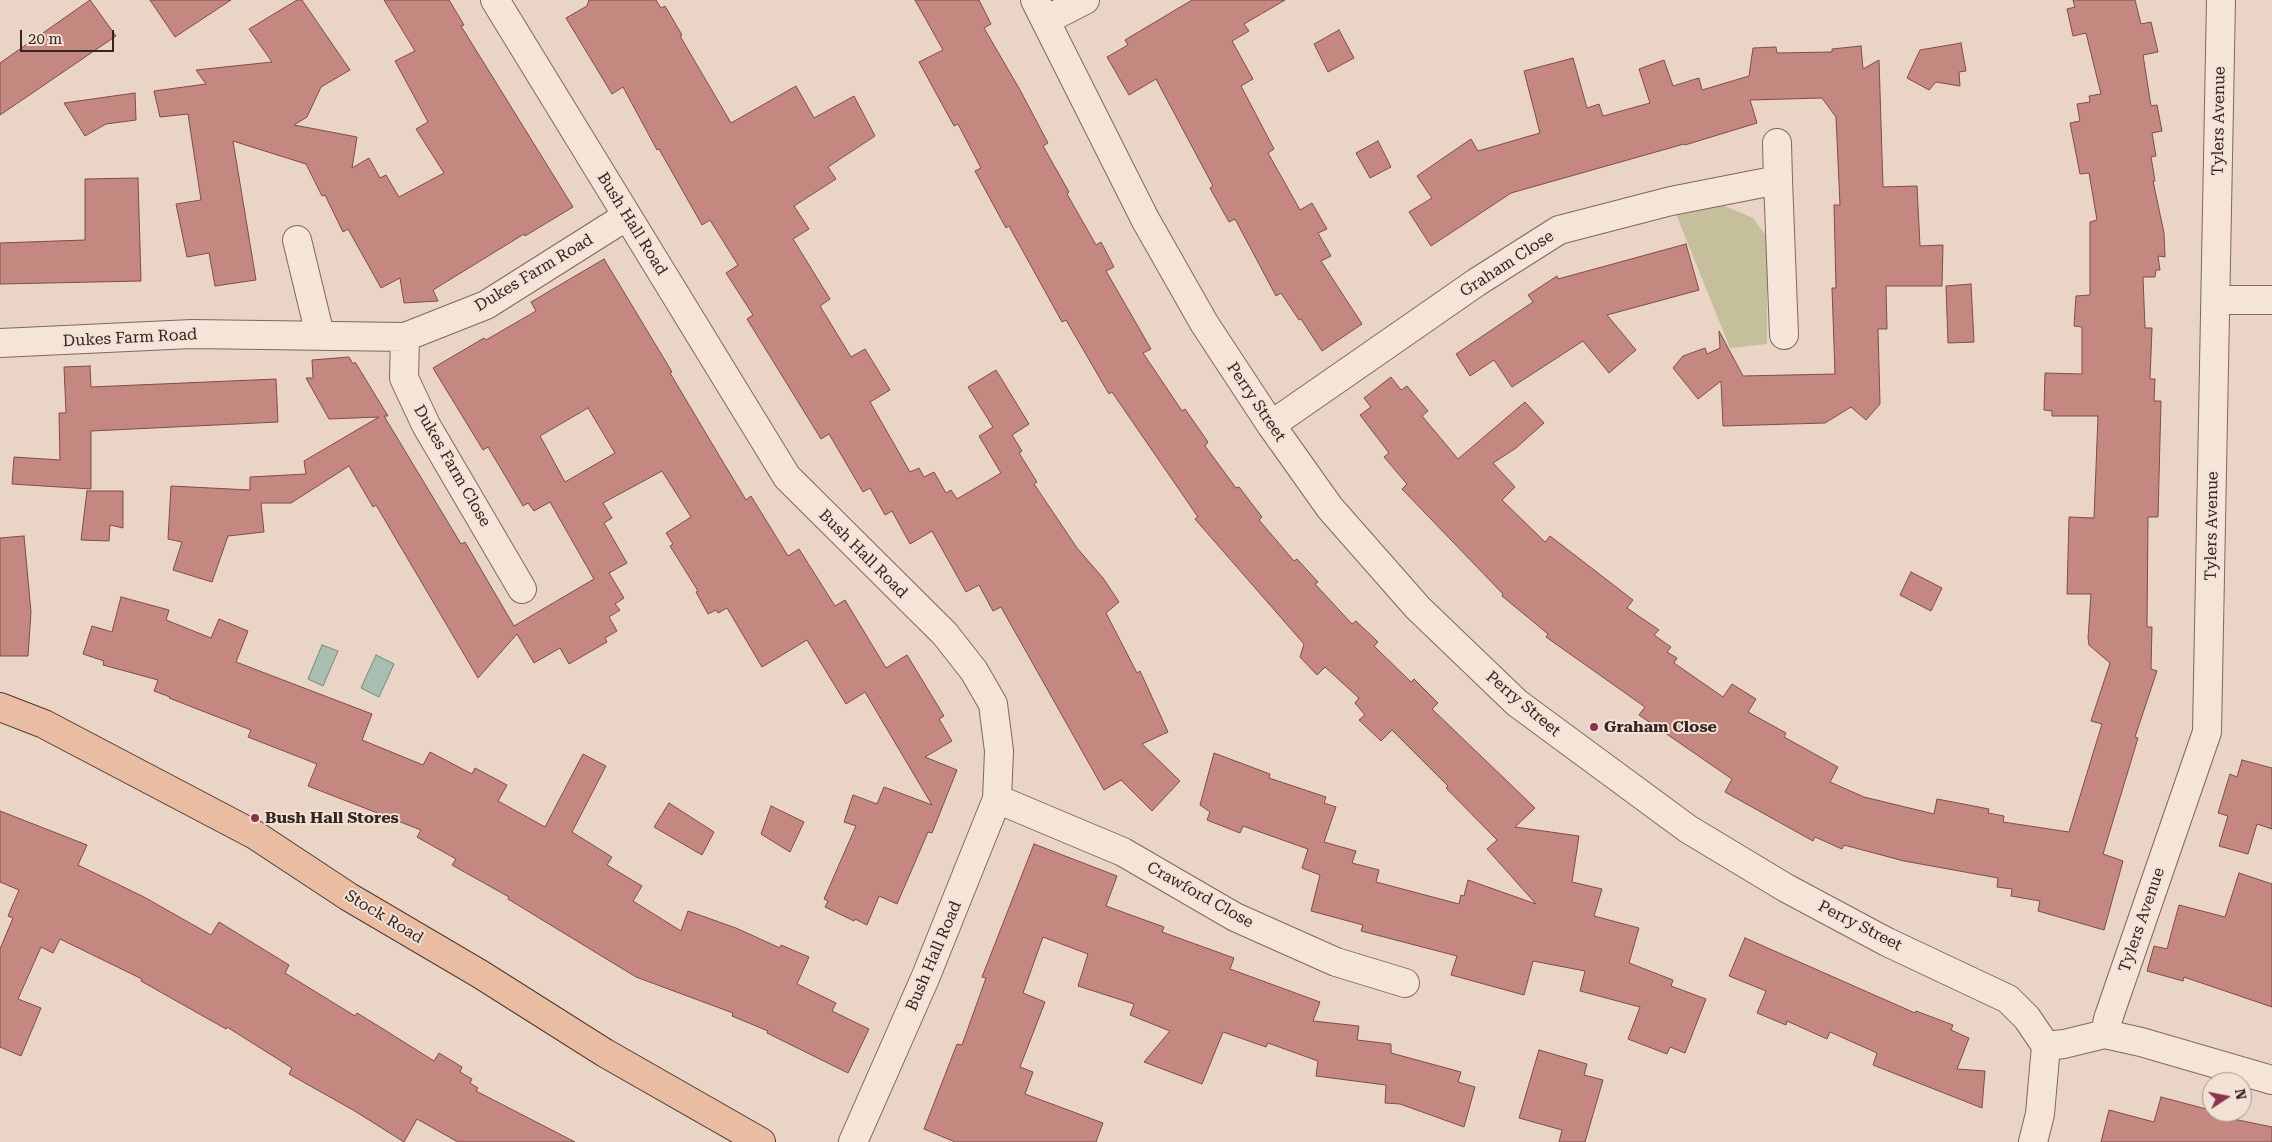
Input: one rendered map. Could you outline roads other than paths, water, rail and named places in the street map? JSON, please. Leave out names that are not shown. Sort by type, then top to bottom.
[{"type":"main road","name":"Stock Road","points":[[0,707],[44,724],[255,835],[349,897],[480,974],[605,1053],[761,1142]]},
{"type":"street","name":"Bush Hall Road","points":[[495,0],[787,477],[945,634],[974,671],[993,704],[999,751],[997,799],[929,967],[853,1142]]},
{"type":"street","points":[[1041,10],[1085,0]]},
{"type":"street","name":"Tylers Avenue","points":[[2105,1034],[2108,1019],[2207,732],[2221,0]]},
{"type":"street","name":"Perry Street","points":[[1041,10],[1145,219],[1204,323],[1271,425],[1330,508],[1418,608],[1517,703],[1688,829],[1786,888],[1887,942],[2008,999],[2026,1018],[2046,1046]]},
{"type":"street","points":[[1777,143],[1784,334]]},
{"type":"street","name":"Graham Close","points":[[1271,425],[1477,282],[1559,230],[1671,201],[1778,180]]},
{"type":"street","name":"Dukes Farm Road","points":[[0,343],[192,334],[405,337],[486,305],[627,216]]},
{"type":"street","points":[[297,240],[320,335]]},
{"type":"street","points":[[2216,300],[2272,300]]},
{"type":"street","name":"Dukes Farm Close","points":[[405,337],[404,378],[426,425],[522,589]]},
{"type":"street","name":"Crawford Close","points":[[997,799],[1123,852],[1243,920],[1336,962],[1405,983]]},
{"type":"street","points":[[2033,1142],[2040,1114],[2046,1046],[2064,1044],[2105,1034],[2142,1042],[2272,1080]]},
{"type":"place","name":"Graham Close","points":[[1594,727]]},
{"type":"place","name":"Bush Hall Stores","points":[[255,818]]}]
